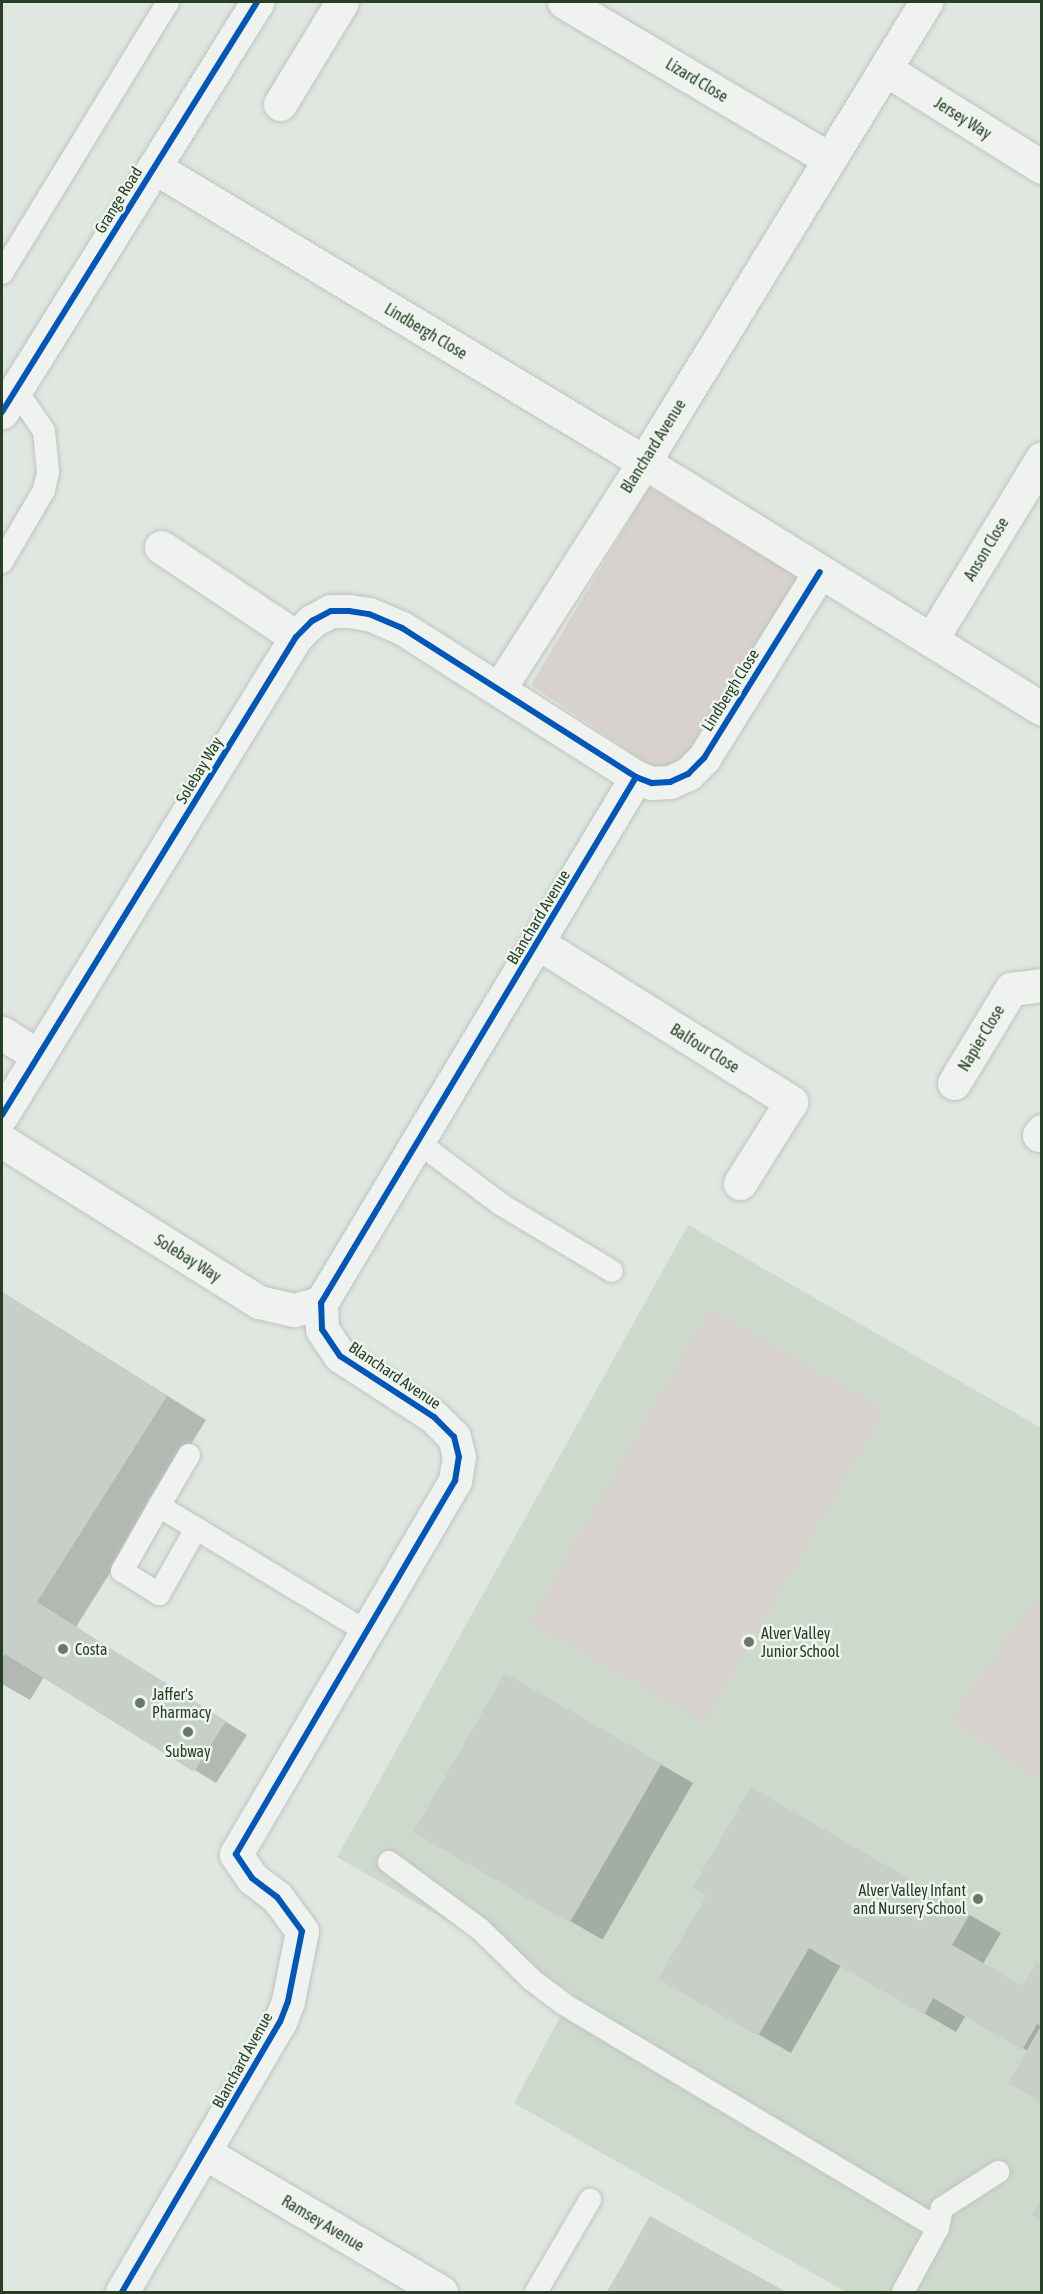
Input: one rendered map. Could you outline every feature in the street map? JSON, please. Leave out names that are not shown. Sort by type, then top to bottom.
[{"type":"street","name":"Grange Road","points":[[8,400],[257,2]]},
{"type":"street","points":[[280,104],[342,2]]},
{"type":"street","name":"Lizard Close","points":[[564,2],[830,159]]},
{"type":"street","name":"Blanchard Avenue","points":[[499,689],[644,462],[926,2]]},
{"type":"street","name":"Jersey Way","points":[[885,69],[1041,167]]},
{"type":"street","name":"Lindbergh Close","points":[[154,167],[644,462],[1041,709]]},
{"type":"street","name":"Anson Close","points":[[931,640],[1041,458]]},
{"type":"street","points":[[161,547],[296,637]]},
{"type":"street","name":"Lindbergh Close","points":[[636,777],[652,783],[670,782],[688,774],[704,758],[820,572]]},
{"type":"street","name":"Solebay Way","points":[[2,1114],[296,637],[312,621],[331,611],[369,614],[402,628],[499,689]]},
{"type":"street","points":[[499,689],[636,777]]},
{"type":"street","name":"Blanchard Avenue","points":[[122,2292],[280,2022],[302,1931],[277,1897],[252,1878],[236,1854],[447,1499],[459,1457],[454,1437],[434,1417],[340,1356],[322,1329],[321,1304],[636,777]]},
{"type":"street","name":"Balfour Close","points":[[538,943],[791,1102],[740,1183]]},
{"type":"street","name":"Napier Close","points":[[954,1083],[1011,989],[1041,985]]},
{"type":"street","points":[[2,1033],[38,1056]]},
{"type":"street","name":"Solebay Way","points":[[2,1141],[259,1302],[294,1310],[321,1304]]},
{"type":"street","name":"Ramsey Avenue","points":[[205,2153],[441,2292]]},
{"type":"lane","points":[[2,273],[168,2]]},
{"type":"lane","points":[[2,562],[44,490],[48,472],[44,431],[8,400]]},
{"type":"lane","points":[[419,1143],[502,1205],[612,1270]]},
{"type":"lane","points":[[189,1455],[122,1571],[159,1594],[196,1529]]},
{"type":"lane","points":[[159,1506],[368,1632]]},
{"type":"lane","points":[[389,1862],[480,1929],[532,1980],[562,2003],[938,2228]]},
{"type":"lane","points":[[903,2292],[938,2228],[942,2208],[998,2172]]},
{"type":"lane","points":[[536,2292],[590,2200]]},
{"type":"shaded area","points":[[649,487],[800,578],[688,755],[665,767],[651,766],[531,685]]},
{"type":"shaded area","name":"Alver Valley Junior School","points":[[688,1225],[1041,1428],[1041,2292],[846,2292],[514,2103],[573,1993],[337,1857]]},
{"type":"shaded area","points":[[710,1309],[885,1410],[704,1723],[530,1622]]},
{"type":"shaded area","points":[[1041,1590],[1041,1782],[951,1719]]},
{"type":"building","points":[[2,1292],[167,1396],[37,1602],[226,1721],[194,1772],[5,1654],[2,1659]]},
{"type":"building","points":[[505,1673],[662,1764],[570,1923],[413,1832]]},
{"type":"building","points":[[751,1787],[970,1914],[952,1945],[1023,1986],[1036,1963],[1042,1967],[1042,2102],[1008,2083],[1041,2026],[1037,2024],[1022,2050],[933,1998],[924,2015],[809,1948],[758,2036],[658,1979],[706,1896],[692,1888]]},
{"type":"building","points":[[1042,2199],[1042,2221],[1032,2215]]},
{"type":"building","points":[[650,2216],[786,2292],[607,2292]]},
{"type":"cycle path","points":[[2,412],[257,2]]},
{"type":"cycle path","points":[[2,1115],[296,637],[312,621],[331,611],[349,611],[369,614],[402,628],[636,777],[652,783],[670,782],[688,774],[704,758],[820,572]]},
{"type":"cycle path","points":[[122,2292],[280,2022],[288,2001],[302,1931],[277,1897],[252,1878],[236,1854],[455,1481],[459,1457],[454,1437],[434,1417],[340,1356],[322,1329],[321,1303],[636,777]]},
{"type":"place","name":"Alver Valley Junior School","points":[[749,1642]]},
{"type":"place","name":"Costa","points":[[63,1649]]},
{"type":"place","name":"Jaffer's Pharmacy","points":[[140,1703]]},
{"type":"place","name":"Subway","points":[[188,1732]]},
{"type":"place","name":"Alver Valley Infant and Nursery School","points":[[978,1899]]}]
